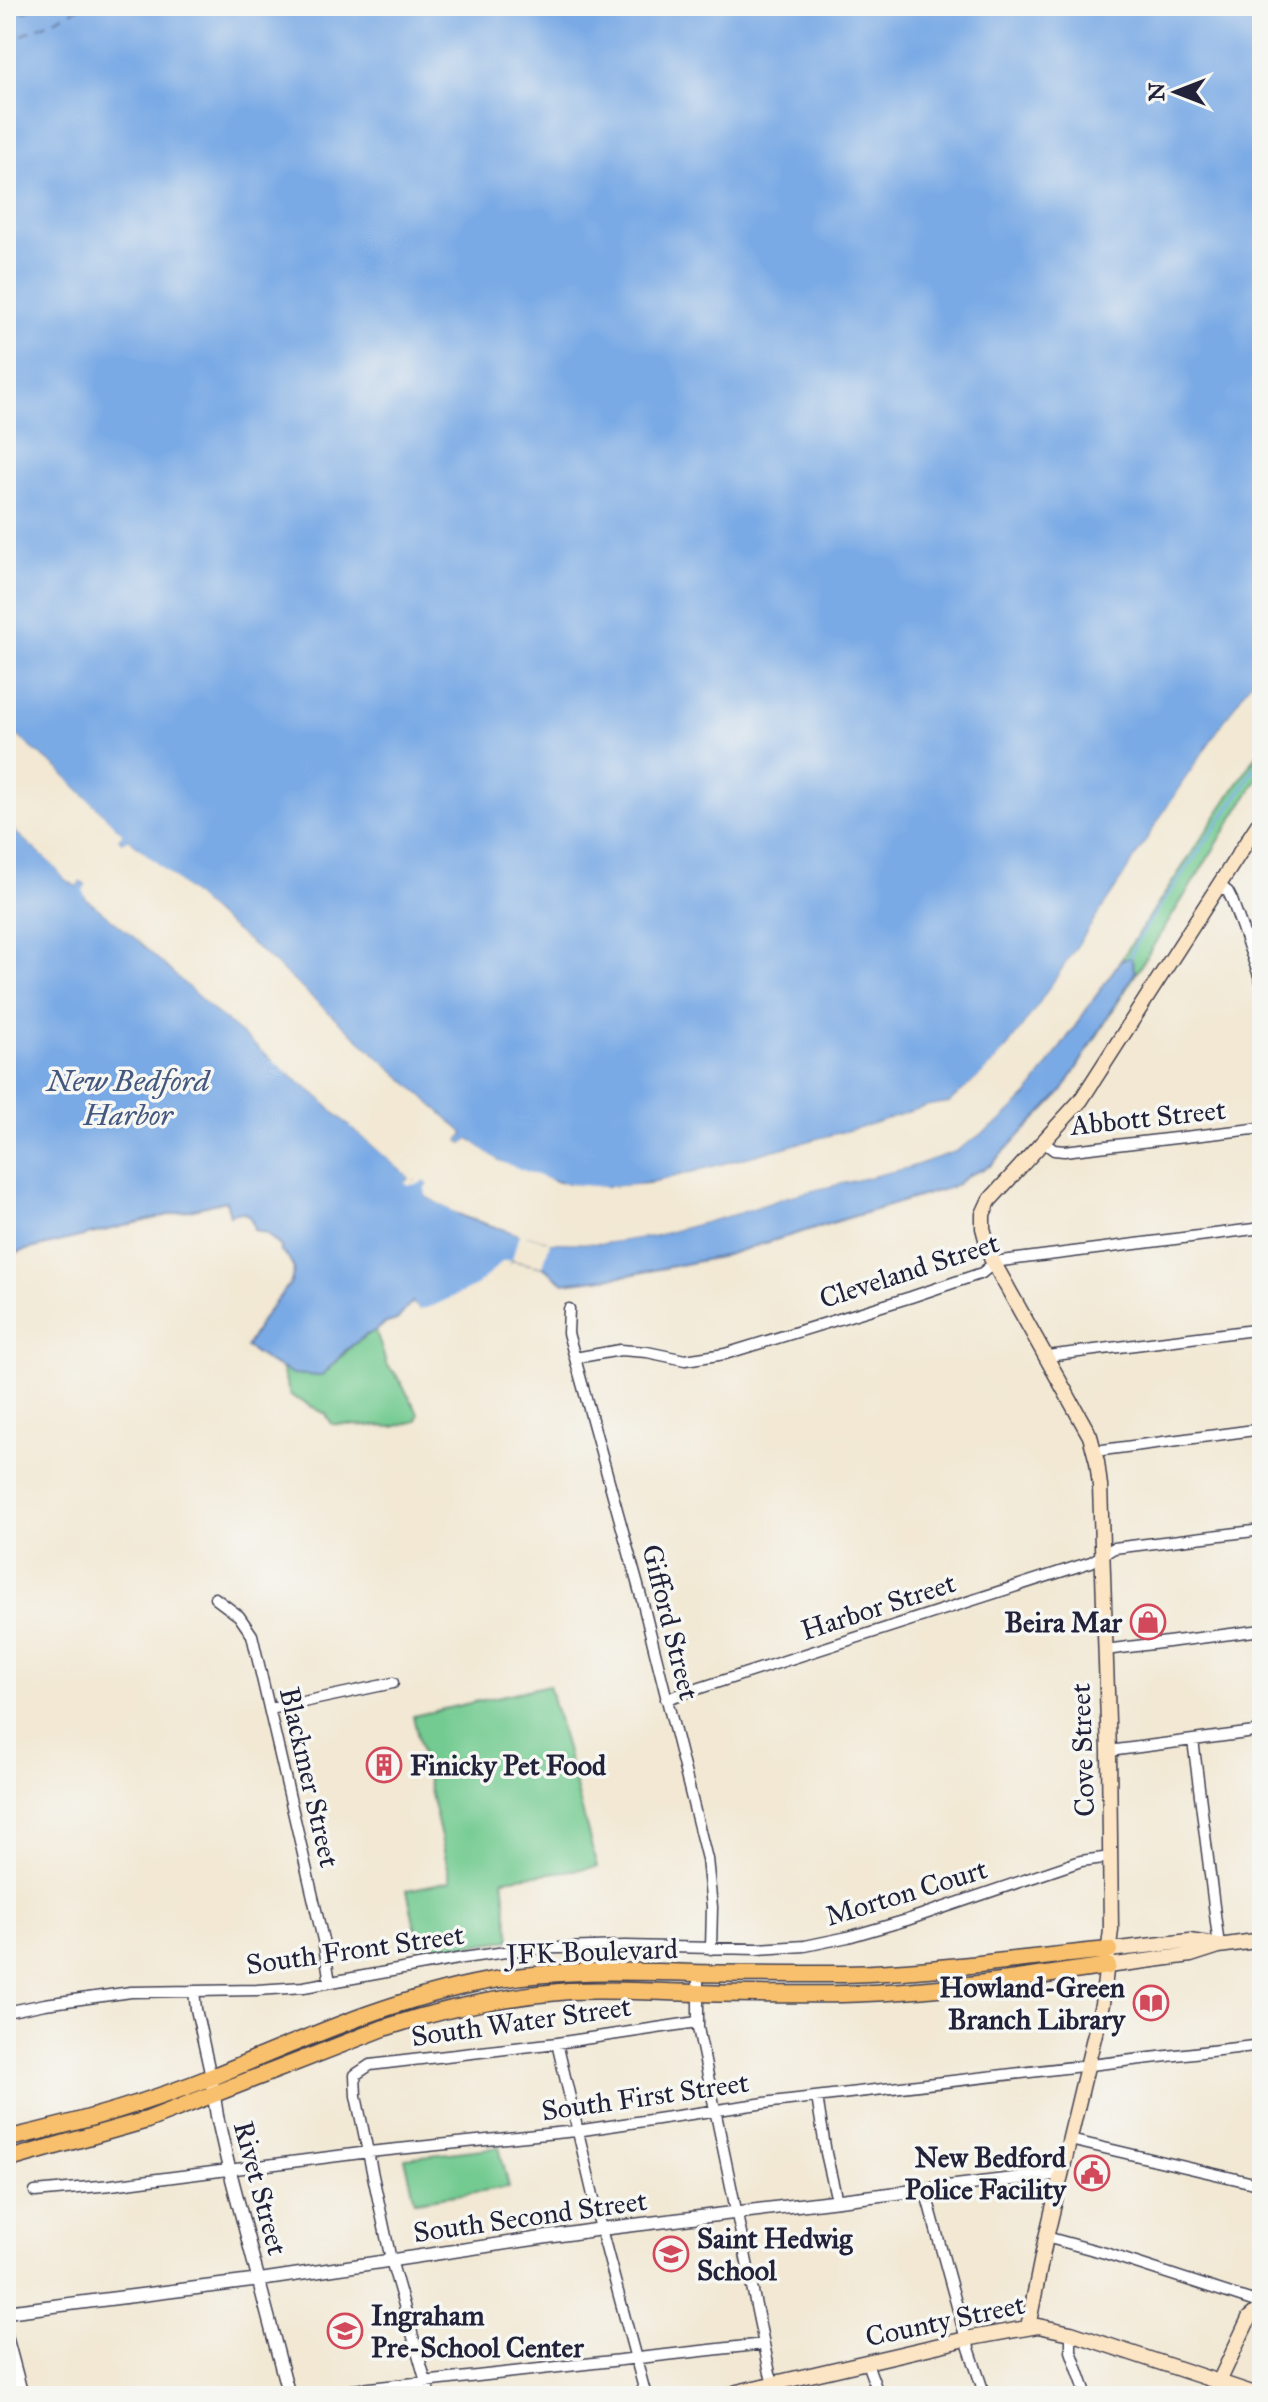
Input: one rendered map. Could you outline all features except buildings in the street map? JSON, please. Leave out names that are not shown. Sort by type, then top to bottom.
[{"type":"main road","points":[[1043,1142],[1081,1100],[1262,818]]},
{"type":"main road","name":"Cove Street","points":[[1028,2327],[1046,2237],[1088,2065],[1108,1958],[1111,1857],[1103,1555],[1095,1451],[1083,1420],[994,1263],[985,1243],[983,1224],[985,1210],[994,1194],[1043,1142]]},
{"type":"main road","points":[[1108,1958],[1190,1941],[1219,1946],[1262,1940]]},
{"type":"main road","name":"JFK Boulevard","points":[[6,2139],[105,2113],[211,2077],[364,2014],[467,1985],[506,1978],[571,1972],[885,1972],[1108,1958]]},
{"type":"main road","name":"JFK Boulevard","points":[[6,2160],[147,2120],[367,2033],[420,2017],[513,1997],[572,1991],[842,1994],[915,1991],[1108,1958]]},
{"type":"main road","points":[[1219,2382],[1249,2318],[1262,2306]]},
{"type":"main road","name":"County Street","points":[[728,2396],[737,2392],[777,2390],[867,2363],[966,2339],[1042,2326],[1261,2396]]},
{"type":"street","points":[[1219,885],[1231,897],[1262,984]]},
{"type":"street","name":"Abbott Street","points":[[1043,1142],[1054,1150],[1064,1151],[1262,1128]]},
{"type":"street","name":"Cleveland Street","points":[[575,1358],[620,1350],[685,1360],[725,1354],[982,1273],[994,1263],[1262,1228]]},
{"type":"street","name":"Gifford Street","points":[[569,1309],[568,1333],[642,1600],[707,1859],[712,1907],[711,1949]]},
{"type":"street","points":[[1047,1356],[1262,1329]]},
{"type":"street","points":[[1095,1451],[1262,1429]]},
{"type":"street","name":"Harbor Street","points":[[666,1699],[1091,1562],[1114,1548],[1262,1530]]},
{"type":"street","name":"Blackmer Street","points":[[215,1598],[239,1616],[252,1635],[330,1982]]},
{"type":"street","points":[[1105,1650],[1262,1630]]},
{"type":"street","points":[[270,1709],[393,1683]]},
{"type":"street","points":[[1109,1751],[1262,1731]]},
{"type":"street","points":[[1193,1740],[1219,1946]]},
{"type":"street","name":"Morton Court","points":[[711,1949],[782,1948],[837,1940],[907,1920],[1081,1861],[1111,1857]]},
{"type":"street","name":"South Front Street","points":[[6,2012],[113,1994],[282,1989],[527,1949],[596,1946],[711,1949]]},
{"type":"street","points":[[698,1973],[697,2022],[764,2344],[777,2390]]},
{"type":"street","name":"Rivet Street","points":[[194,1991],[213,2096],[289,2396]]},
{"type":"street","name":"South Water Street","points":[[369,2152],[356,2096],[355,2075],[370,2065],[557,2043],[697,2022]]},
{"type":"street","points":[[557,2043],[576,2131],[646,2396]]},
{"type":"street","name":"South First Street","points":[[35,2192],[576,2131],[817,2097],[1262,2045]]},
{"type":"street","points":[[817,2097],[837,2201]]},
{"type":"street","points":[[1070,2140],[1262,2185]]},
{"type":"street","points":[[369,2152],[391,2260],[430,2396]]},
{"type":"street","name":"South Second Street","points":[[6,2312],[260,2280],[601,2229],[1062,2173]]},
{"type":"street","points":[[925,2190],[985,2396]]},
{"type":"street","points":[[1046,2237],[1105,2253],[1262,2306]]},
{"type":"street","points":[[1071,2333],[1071,2351],[1087,2396]]},
{"type":"street","points":[[6,2336],[22,2396]]},
{"type":"street","points":[[299,2396],[764,2344]]},
{"type":"street","points":[[867,2363],[879,2396]]},
{"type":"green space","points":[[1262,747],[1262,772],[1086,1053],[1091,1005]]},
{"type":"green space","points":[[376,1331],[387,1366],[395,1373],[419,1414],[417,1421],[393,1427],[332,1424],[326,1414],[290,1395],[281,1367],[293,1374],[322,1376],[353,1345]]},
{"type":"green space","points":[[549,1685],[597,1867],[503,1879],[510,1940],[422,1952],[407,1890],[451,1881],[413,1716]]},
{"type":"green space","points":[[499,2147],[509,2187],[415,2201],[405,2158]]},
{"type":"water","points":[[6,6],[1262,6],[1262,666],[1039,1004],[987,1071],[949,1103],[645,1184],[582,1186],[520,1171],[496,1160],[469,1139],[463,1144],[458,1141],[463,1133],[256,948],[128,839],[123,844],[118,839],[122,834],[57,768],[6,726]]},
{"type":"water","name":"New Bedford Harbor","points":[[6,823],[54,865],[65,879],[77,886],[81,881],[86,886],[86,898],[411,1178],[405,1182],[423,1180],[428,1185],[426,1196],[467,1218],[549,1242],[604,1243],[652,1236],[788,1196],[909,1167],[955,1151],[1000,1121],[1027,1095],[1120,961],[1131,957],[1135,973],[1062,1092],[990,1166],[954,1186],[719,1257],[629,1275],[564,1283],[543,1267],[512,1260],[498,1275],[424,1317],[412,1302],[397,1320],[384,1324],[346,1350],[322,1376],[293,1374],[246,1347],[265,1315],[291,1282],[294,1269],[280,1251],[282,1248],[266,1233],[254,1230],[246,1215],[239,1212],[230,1215],[226,1201],[6,1255]]},
{"type":"pier","points":[[1262,666],[1262,672],[1042,1006],[990,1073],[952,1106],[650,1188],[607,1191],[557,1187],[497,1165],[469,1144],[463,1148],[455,1144],[458,1133],[154,865],[128,844],[120,847],[114,840],[117,834],[87,803],[6,731],[6,726],[57,768],[123,834],[118,839],[122,843],[128,839],[156,862],[463,1133],[458,1141],[463,1144],[469,1139],[499,1161],[558,1183],[607,1187],[649,1184],[949,1103],[1009,1046]]},
{"type":"pier","points":[[6,819],[68,876],[76,881],[79,877],[90,887],[89,895],[140,936],[294,1073],[324,1095],[413,1176],[414,1181],[421,1176],[425,1178],[432,1185],[429,1194],[468,1214],[516,1227],[525,1235],[548,1241],[548,1237],[604,1239],[651,1232],[787,1192],[908,1163],[953,1147],[997,1118],[1024,1093],[1112,963],[1123,955],[1027,1095],[1000,1121],[955,1151],[909,1167],[788,1196],[652,1236],[604,1243],[550,1242],[543,1267],[512,1260],[519,1234],[452,1211],[426,1196],[425,1188],[428,1185],[423,1181],[419,1184],[404,1183],[410,1178],[86,898],[83,891],[86,885],[81,881],[77,886],[65,879],[6,823]]},
{"type":"pier","points":[[512,1260],[501,1277],[471,1301],[439,1318],[425,1321],[419,1316],[412,1302],[419,1310],[435,1305],[476,1286],[503,1261]]},
{"type":"waterway","points":[[1131,957],[1148,923],[1241,791],[1262,754]]},
{"type":"ferry route","points":[[6,21],[37,6]]},
{"type":"ferry route","points":[[6,43],[83,6]]},
{"type":"place","name":"Beira Mar","points":[[1148,1622]]},
{"type":"place","name":"Finicky Pet Food","points":[[384,1765]]},
{"type":"place","name":"Howland-Green Branch Library","points":[[1151,2003]]},
{"type":"place","name":"New Bedford Police Facility","points":[[1092,2173]]},
{"type":"place","name":"Saint Hedwig School","points":[[671,2254]]},
{"type":"place","name":"Ingraham Pre-School Center","points":[[345,2331]]}]
